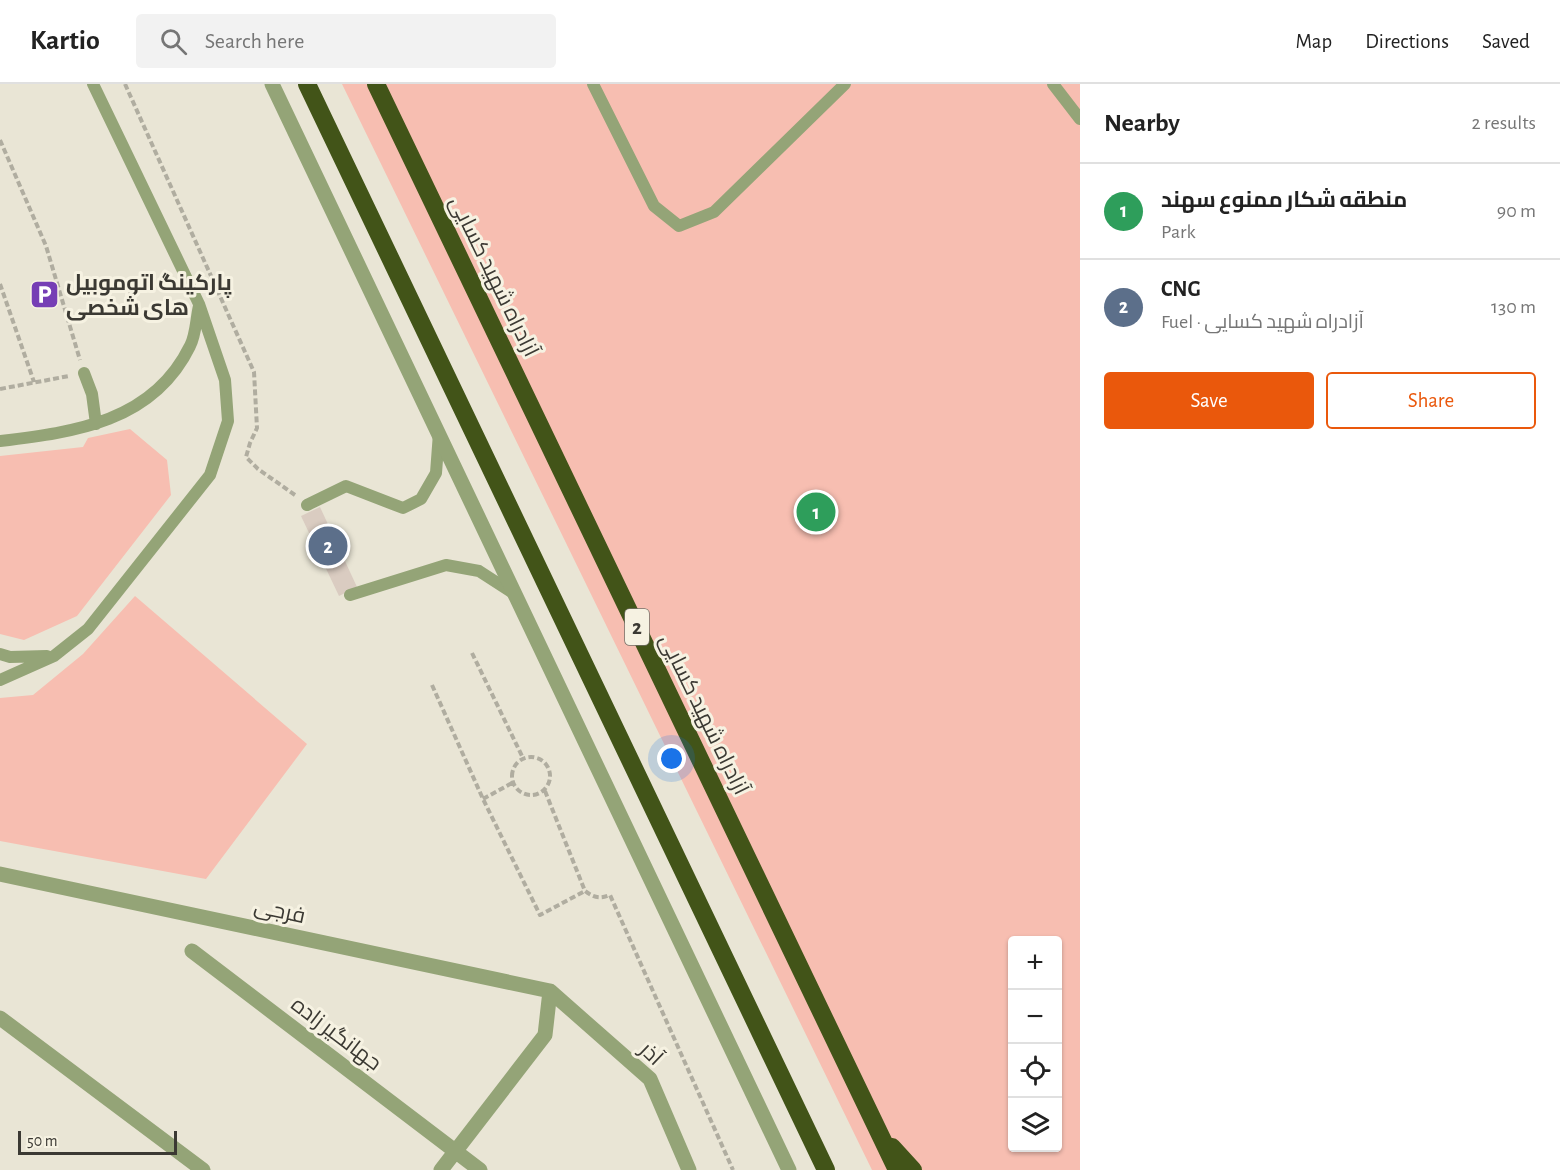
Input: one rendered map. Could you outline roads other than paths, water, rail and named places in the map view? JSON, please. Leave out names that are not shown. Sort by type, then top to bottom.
[{"type":"highway","points":[[307,84],[826,1170]]},
{"type":"highway","name":"آزادراه شهید کسایی","points":[[376,84],[897,1170]]},
{"type":"highway","points":[[879,1132],[913,1170]]},
{"type":"street","points":[[272,84],[789,1170]]},
{"type":"street","name":"فرجی","points":[[0,874],[550,991]]},
{"type":"street","name":"جهانگیر زاده","points":[[192,951],[480,1170]]},
{"type":"street","points":[[441,1170],[545,1035],[550,991]]},
{"type":"street","name":"آذر","points":[[550,991],[650,1079],[690,1170]]},
{"type":"street","points":[[0,1018],[203,1170]]},
{"type":"lane","points":[[0,680],[54,656],[88,629],[210,475],[228,421],[225,380],[199,304],[93,84]]},
{"type":"lane","points":[[593,84],[654,206],[679,226],[714,212],[845,84]]},
{"type":"lane","points":[[1053,84],[1080,119]]},
{"type":"lane","points":[[0,441],[58,434],[96,424],[122,415],[146,400],[172,375],[191,345],[199,304]]},
{"type":"lane","points":[[84,373],[92,394],[96,424]]},
{"type":"lane","points":[[307,505],[346,486],[403,508],[421,499],[436,473],[439,432]]},
{"type":"lane","points":[[350,595],[446,565],[479,571],[513,593]]},
{"type":"lane","points":[[0,654],[10,657],[54,656]]},
{"type":"place","name":"پارکینگ اتوموبیل های شخصی","points":[[45,295]]},
{"type":"place","name":"منطقه شکار ممنوع سهند","points":[[816,512]]},
{"type":"place","name":"CNG","points":[[328,546]]}]
